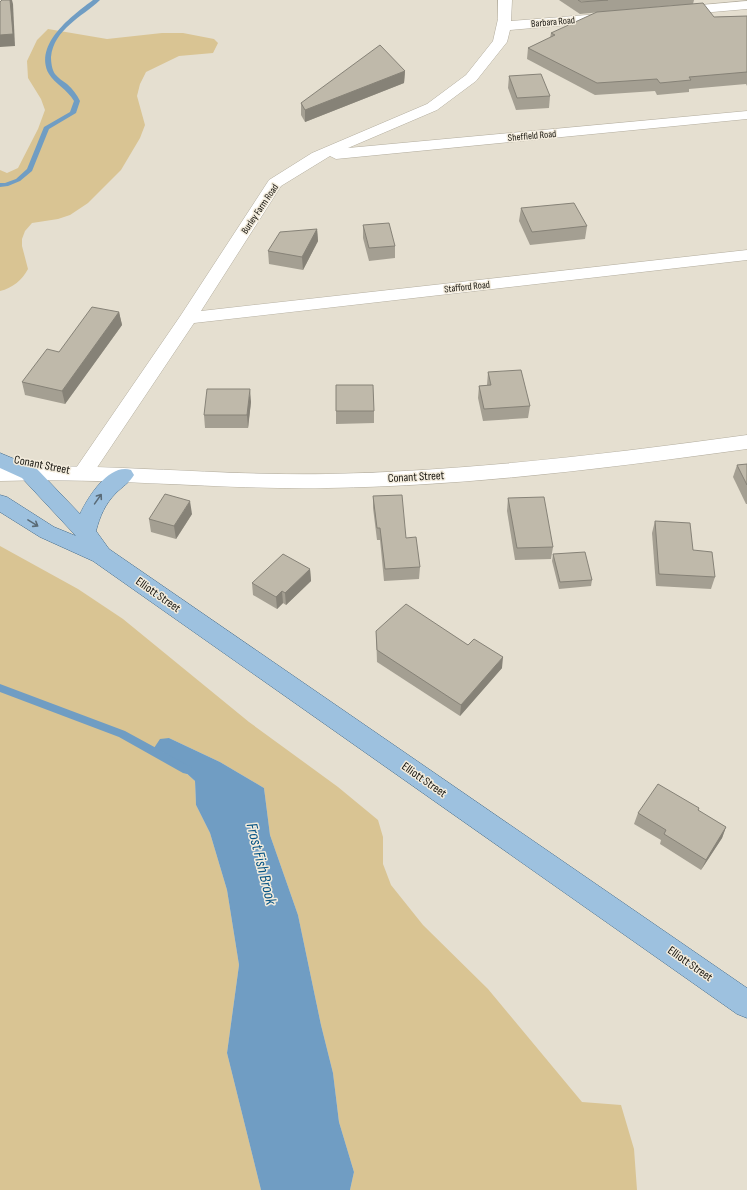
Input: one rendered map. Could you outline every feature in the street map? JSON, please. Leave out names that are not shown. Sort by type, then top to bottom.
[{"type":"main road","name":"Elliott Street","points":[[0,460],[28,473],[85,532],[101,555]]},
{"type":"main road","points":[[85,532],[89,514],[98,498],[109,486],[124,475]]},
{"type":"main road","name":"Elliott Street","points":[[0,502],[46,532],[101,555],[747,1004]]},
{"type":"street","name":"Burley Farm Road","points":[[83,473],[188,318],[275,183],[317,156],[432,107],[471,78],[500,42],[505,0]]},
{"type":"street","points":[[668,12],[747,5]]},
{"type":"street","name":"Barbara Road","points":[[503,26],[621,16]]},
{"type":"street","name":"Sheffield Road","points":[[317,156],[747,115]]},
{"type":"street","name":"Stafford Road","points":[[188,318],[747,255]]},
{"type":"street","name":"Conant Street","points":[[0,474],[83,473],[326,481],[449,476],[584,464],[747,442]]},
{"type":"street","name":"Conant Street","points":[[0,456],[83,473]]},
{"type":"shaded area","points":[[48,29],[107,39],[162,33],[183,33],[214,39],[218,43],[213,53],[179,56],[146,72],[140,84],[137,96],[145,125],[140,138],[121,170],[88,203],[70,215],[58,219],[32,223],[25,231],[22,239],[22,246],[28,269],[17,283],[0,291],[0,170],[7,173],[18,168],[38,129],[45,110],[41,99],[28,78],[27,61],[37,40]]},
{"type":"shaded area","points":[[0,546],[78,589],[123,619],[249,722],[338,787],[378,820],[383,837],[383,864],[391,885],[423,925],[488,989],[582,1102],[621,1105],[634,1149],[637,1190],[350,1190],[354,1172],[339,1122],[333,1073],[321,1025],[298,915],[270,835],[264,788],[220,762],[169,738],[154,748],[164,753],[195,781],[196,805],[210,833],[227,890],[239,965],[227,1053],[261,1190],[0,1190]]},
{"type":"water","points":[[169,738],[220,762],[264,788],[270,835],[298,915],[321,1025],[333,1073],[339,1122],[354,1172],[350,1190],[261,1190],[227,1053],[239,965],[227,890],[210,833],[196,805],[195,781],[164,753],[154,748],[160,739]]},
{"type":"building","points":[[2,0],[10,0],[13,34],[0,35],[0,2]]},
{"type":"building","points":[[578,0],[608,0],[581,2]]},
{"type":"building","points":[[703,3],[714,17],[747,16],[747,72],[689,77],[691,80],[660,83],[657,79],[597,83],[528,48],[555,35],[551,33],[597,12]]},
{"type":"building","points":[[380,45],[405,71],[305,110],[301,103]]},
{"type":"building","points":[[541,74],[550,96],[517,98],[509,76]]},
{"type":"building","points":[[574,203],[587,226],[532,232],[521,208]]},
{"type":"building","points":[[389,223],[395,246],[369,248],[363,225]]},
{"type":"building","points":[[317,229],[302,257],[268,251],[280,232]]},
{"type":"building","points":[[92,307],[119,312],[62,391],[22,382],[47,349],[59,352]]},
{"type":"building","points":[[521,370],[530,406],[484,409],[479,386],[491,385],[488,372]]},
{"type":"building","points":[[336,385],[373,385],[374,411],[336,411]]},
{"type":"building","points":[[207,389],[250,389],[247,415],[204,415]]},
{"type":"building","points":[[747,464],[747,485],[737,465]]},
{"type":"building","points":[[165,494],[190,501],[174,526],[149,519]]},
{"type":"building","points":[[402,495],[406,538],[416,537],[420,567],[385,569],[380,528],[377,528],[373,496]]},
{"type":"building","points":[[544,497],[553,547],[517,548],[508,498]]},
{"type":"building","points":[[655,521],[690,523],[693,550],[712,552],[715,577],[659,574]]},
{"type":"building","points":[[585,552],[592,580],[560,582],[553,554]]},
{"type":"building","points":[[283,554],[310,569],[285,593],[282,591],[276,597],[252,583]]},
{"type":"building","points":[[406,604],[468,645],[474,639],[503,657],[461,705],[377,650],[376,631]]},
{"type":"building","points":[[658,784],[699,808],[698,810],[726,827],[706,860],[664,834],[666,830],[638,813]]},
{"type":"waterway","name":"Frost Fish Brook","points":[[0,185],[6,185],[18,180],[30,170],[46,128],[73,113],[77,101],[70,90],[51,72],[48,61],[49,50],[61,30],[79,13],[97,0]]},
{"type":"waterway","name":"Frost Fish Brook","points":[[0,688],[122,734],[187,770]]}]
